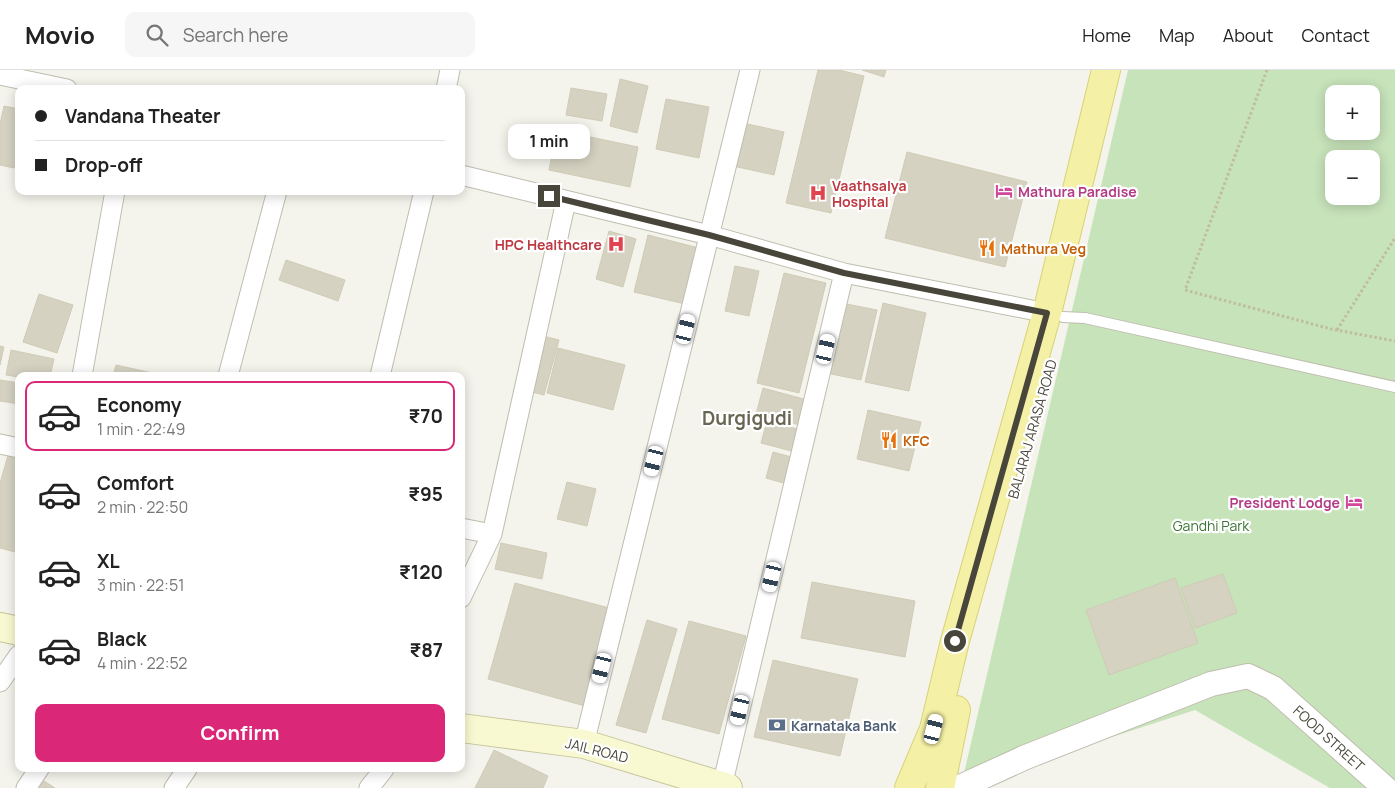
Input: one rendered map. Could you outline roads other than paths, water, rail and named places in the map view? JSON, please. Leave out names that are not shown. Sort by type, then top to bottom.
[{"type":"main road","points":[[909,788],[934,729],[955,641],[1055,315],[1106,70]]},
{"type":"main road","name":"BALARAJ ARASA ROAD","points":[[940,788],[950,732],[971,645],[1055,315],[1123,70]]},
{"type":"main road","points":[[0,627],[15,630]]},
{"type":"main road","name":"JAIL ROAD","points":[[465,729],[584,744],[725,787]]},
{"type":"street","points":[[447,85],[450,70]]},
{"type":"street","points":[[584,744],[750,70]]},
{"type":"street","points":[[0,75],[48,85]]},
{"type":"street","points":[[465,176],[709,235],[844,273],[1055,315]]},
{"type":"street","points":[[83,372],[114,195]]},
{"type":"street","points":[[229,372],[276,195]]},
{"type":"street","points":[[381,372],[423,195]]},
{"type":"street","points":[[465,590],[492,534],[566,201]]},
{"type":"street","points":[[725,787],[844,273]]},
{"type":"street","points":[[0,444],[15,447]]},
{"type":"street","points":[[465,529],[492,534]]},
{"type":"street","points":[[0,682],[15,660]]},
{"type":"street","name":"FOOD STREET","points":[[958,788],[1026,758],[1211,684],[1248,676],[1274,688],[1385,788]]},
{"type":"street","points":[[26,788],[38,772]]},
{"type":"street","points":[[174,788],[185,772]]},
{"type":"street","points":[[369,788],[382,772]]},
{"type":"lane","points":[[1055,315],[1085,318],[1395,388]]},
{"type":"place","name":"Mathura Paradise","points":[[1004,191]]},
{"type":"place","name":"Vaathsalya Hospital","points":[[818,193]]},
{"type":"place","name":"HPC Healthcare","points":[[616,244]]},
{"type":"place","name":"Mathura Veg","points":[[987,248]]},
{"type":"place","name":"KFC","points":[[889,440]]},
{"type":"place","name":"President Lodge","points":[[1354,502]]},
{"type":"place","name":"Karnataka Bank","points":[[777,725]]},
{"type":"district","name":"Durgigudi","points":[[747,418]]},
{"type":"park label","name":"Gandhi Park","points":[[1211,525]]}]
